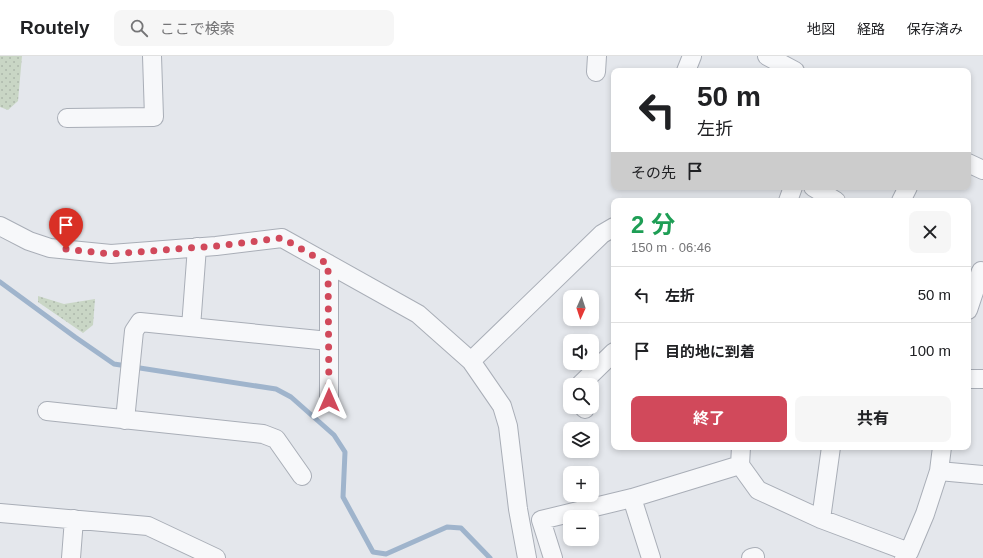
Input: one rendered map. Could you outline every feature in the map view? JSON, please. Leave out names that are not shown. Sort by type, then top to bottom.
[{"type":"street","points":[[67,118],[154,117],[152,56]]},
{"type":"street","points":[[687,68],[692,56]]},
{"type":"street","points":[[767,56],[789,68]]},
{"type":"street","points":[[971,164],[983,170]]},
{"type":"street","points":[[818,190],[831,198]]},
{"type":"street","points":[[0,226],[29,241],[50,248],[111,254],[282,238],[418,314],[472,361],[502,406],[508,426],[518,509],[527,558]]},
{"type":"street","points":[[472,361],[602,234],[611,229]]},
{"type":"street","points":[[191,327],[197,247]]},
{"type":"street","points":[[328,264],[329,400]]},
{"type":"street","points":[[971,297],[977,270]]},
{"type":"street","points":[[125,420],[134,331],[140,322],[329,341]]},
{"type":"street","points":[[587,378],[611,355]]},
{"type":"street","points":[[971,379],[983,379]]},
{"type":"street","points":[[47,412],[264,434],[276,439],[302,476]]},
{"type":"street","points":[[741,450],[740,465],[758,490],[821,519],[906,555],[924,514],[939,471],[942,450]]},
{"type":"street","points":[[821,519],[831,450]]},
{"type":"street","points":[[553,558],[541,520],[632,498],[740,465]]},
{"type":"street","points":[[939,471],[983,475]]},
{"type":"street","points":[[632,498],[651,558]]},
{"type":"street","points":[[0,513],[148,526],[216,558]]},
{"type":"street","points":[[71,558],[74,519]]},
{"type":"green space","points":[[0,56],[22,56],[18,101],[8,110],[0,107]]},
{"type":"green space","points":[[38,296],[64,304],[95,299],[93,325],[83,333],[38,302]]},
{"type":"waterway","points":[[0,282],[114,364],[276,389],[291,397],[334,435],[345,452],[343,497],[373,552],[386,554],[447,527],[461,528],[490,558]]},
{"type":"route","points":[[66,249],[111,254],[216,246],[282,238],[328,264],[329,400]]}]
